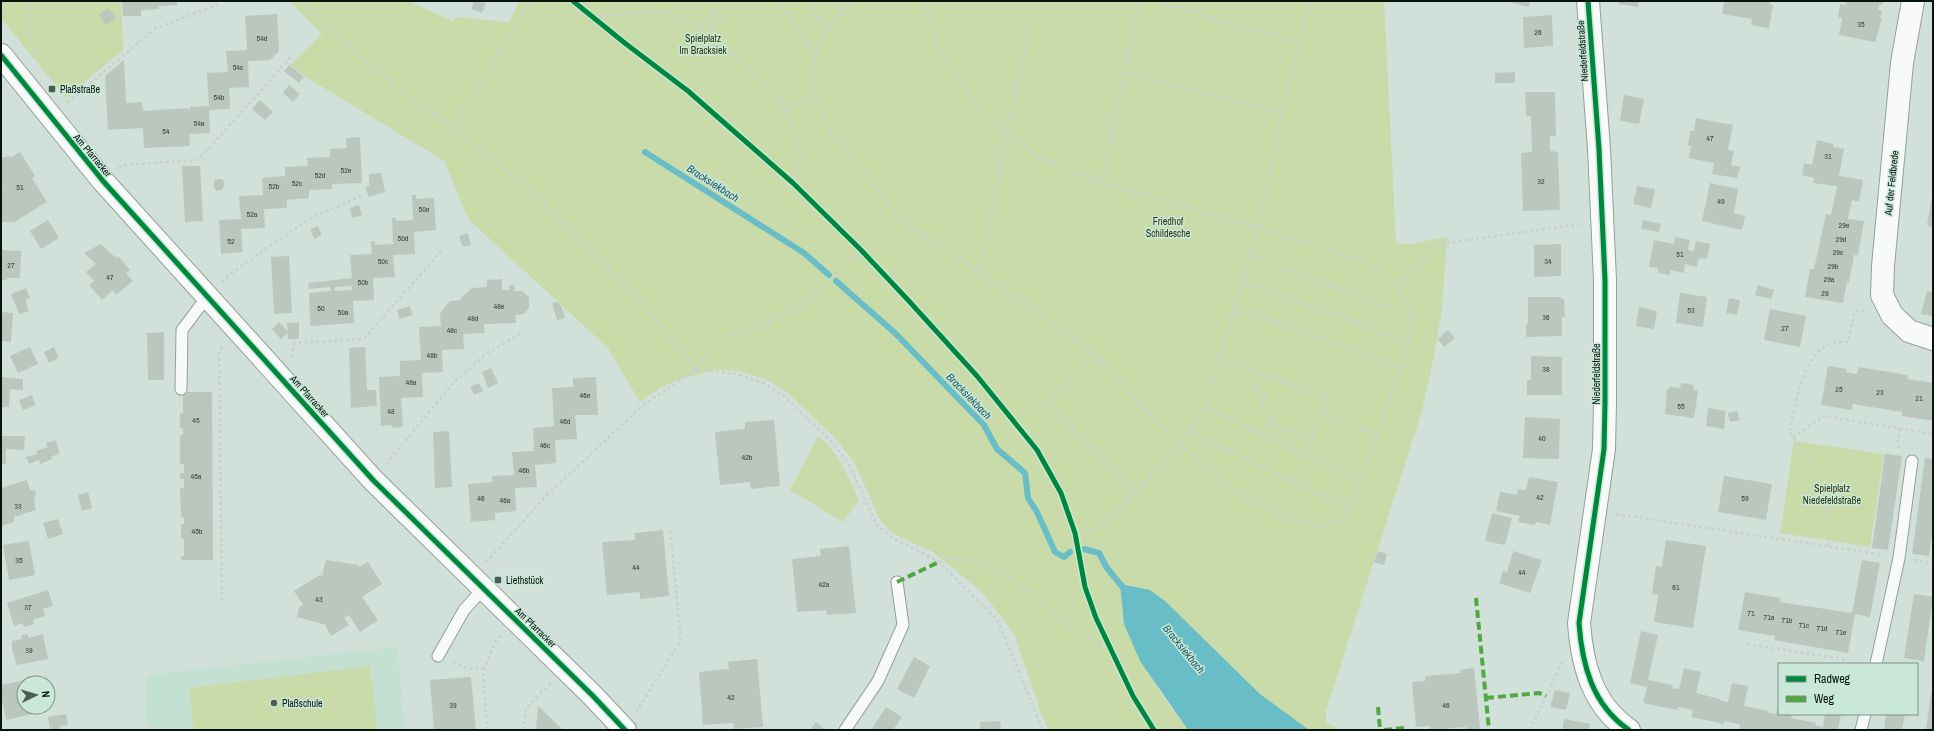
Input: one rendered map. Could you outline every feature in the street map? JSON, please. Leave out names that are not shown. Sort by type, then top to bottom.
[{"type":"street","name":"Niederfeldstraße","points":[[1588,1],[1605,280],[1606,403],[1604,449],[1579,623],[1581,652],[1588,677],[1600,700],[1620,724],[1629,730]]},
{"type":"street","name":"Auf der Feldbrede","points":[[1913,1],[1902,63],[1883,266],[1882,295],[1892,315],[1909,332],[1933,339]]},
{"type":"street","name":"Am Pfarracker","points":[[2,60],[103,181],[373,480],[477,584],[565,668],[625,730]]},
{"type":"lane","points":[[180,389],[182,330],[208,297]]},
{"type":"lane","points":[[1876,663],[1899,558],[1912,461]]},
{"type":"lane","points":[[845,730],[878,681],[903,625],[897,582]]},
{"type":"lane","points":[[438,656],[477,584]]},
{"type":"lane","points":[[1861,730],[1865,715]]},
{"type":"path","points":[[30,1],[34,65]]},
{"type":"path","points":[[301,1],[366,63],[453,127],[516,176],[632,291],[696,369],[738,374],[763,383],[784,396],[836,447],[848,463],[877,525],[893,538],[939,562],[997,619],[1043,730]]},
{"type":"path","points":[[453,127],[489,71],[530,1]]},
{"type":"path","points":[[573,1],[688,91],[793,183],[861,250],[977,376],[1037,450],[1061,493],[1075,533],[1085,587],[1096,618],[1133,696],[1154,730]]},
{"type":"path","points":[[779,1],[815,56]]},
{"type":"path","points":[[809,1],[826,30]]},
{"type":"path","points":[[837,1],[841,12]]},
{"type":"path","points":[[853,1],[841,12],[826,30],[815,56],[814,80],[817,94],[826,125],[902,220],[1080,340],[1182,445],[1228,486],[1263,506],[1298,521],[1316,526],[1333,524],[1344,519],[1351,508],[1409,342],[1412,317],[1398,285],[1372,265],[1259,227],[1102,183],[1042,158],[1006,134],[981,110],[938,46],[925,1]]},
{"type":"path","points":[[981,274],[1006,134],[1036,1]]},
{"type":"path","points":[[1102,183],[1139,1]]},
{"type":"path","points":[[1156,1],[1299,44]]},
{"type":"path","points":[[1075,533],[1096,529],[1120,510],[1182,445],[1205,408],[1259,227],[1282,113],[1310,1]]},
{"type":"path","points":[[62,98],[66,104],[156,28],[220,4]]},
{"type":"path","points":[[696,28],[714,10],[721,16],[712,26]]},
{"type":"path","points":[[593,16],[664,11],[686,21],[714,39],[761,80],[780,100],[795,132],[801,156],[793,183]]},
{"type":"path","points":[[705,19],[712,26],[714,39]]},
{"type":"path","points":[[103,181],[122,165],[198,160],[292,56]]},
{"type":"path","points":[[1124,73],[1282,113]]},
{"type":"path","points":[[784,109],[817,94]]},
{"type":"path","points":[[208,297],[229,276],[309,219],[361,196]]},
{"type":"path","points":[[1398,285],[1438,244],[1602,222]]},
{"type":"path","points":[[285,381],[294,343],[364,339],[442,250]]},
{"type":"path","points":[[477,584],[546,496],[642,406],[696,369],[713,349],[730,336],[754,329],[809,300],[861,250]]},
{"type":"path","points":[[1250,255],[1412,317]]},
{"type":"path","points":[[1243,281],[1409,342]]},
{"type":"path","points":[[1235,307],[1401,368]]},
{"type":"path","points":[[1828,546],[1830,533],[1829,521],[1812,462],[1789,432],[1801,384],[1811,362],[1818,352],[1827,345],[1848,342],[1855,310],[1892,315]]},
{"type":"path","points":[[222,601],[219,351],[237,329]]},
{"type":"path","points":[[373,480],[454,382],[486,354],[520,334]]},
{"type":"path","points":[[1093,354],[1048,404],[1136,492]]},
{"type":"path","points":[[1220,358],[1328,397],[1306,456]]},
{"type":"path","points":[[1260,372],[1254,391],[1265,395],[1261,407],[1272,411],[1268,424],[1312,439]]},
{"type":"path","points":[[1205,408],[1306,456],[1361,480]]},
{"type":"path","points":[[1321,414],[1378,434]]},
{"type":"path","points":[[1793,437],[1824,416],[1933,434]]},
{"type":"path","points":[[1900,428],[1897,445],[1912,461]]},
{"type":"path","points":[[1190,433],[1351,508]]},
{"type":"path","points":[[1596,511],[1933,563]]},
{"type":"path","points":[[625,730],[681,641],[670,528]]},
{"type":"path","points":[[939,562],[946,559],[963,558],[979,562],[1015,581],[1100,646],[1108,644]]},
{"type":"path","points":[[487,730],[483,672],[495,642],[515,620]]},
{"type":"path","points":[[1747,644],[1842,659],[1845,663]]},
{"type":"path","points":[[1530,730],[1563,659],[1581,652]]},
{"type":"path","points":[[438,656],[468,669],[485,668]]},
{"type":"path","points":[[524,730],[526,708],[565,668]]},
{"type":"shaded area","name":"Plaßschule","points":[[397,647],[405,730],[146,730],[147,675]]},
{"type":"green space","points":[[1,1],[121,1],[123,50],[66,98],[1,18]]},
{"type":"green space","points":[[289,1],[408,1],[453,21],[457,17],[509,22],[519,1],[1384,1],[1396,243],[1410,244],[1447,237],[1442,309],[1422,411],[1326,711],[1326,722],[1341,730],[1309,730],[1294,720],[1120,584],[1124,624],[1159,691],[1188,730],[1049,730],[1042,716],[1014,634],[983,593],[933,552],[894,534],[881,522],[854,462],[835,438],[787,392],[765,379],[739,371],[716,370],[677,380],[658,389],[640,402],[608,348],[469,220],[444,161],[306,77],[290,65],[322,34]]},
{"type":"green space","points":[[818,436],[837,457],[859,500],[843,522],[790,490]]},
{"type":"green space","name":"Spielplatz Niedefeldstraße","points":[[1794,441],[1884,454],[1870,547],[1780,533]]},
{"type":"green space","points":[[370,666],[377,730],[194,730],[189,688]]},
{"type":"water","points":[[1120,584],[1150,590],[1165,601],[1260,694],[1309,730],[1188,730],[1140,661],[1124,624]]},
{"type":"building","points":[[122,1],[177,1],[177,5],[159,6],[159,9],[141,10],[141,16],[123,16]]},
{"type":"building","points":[[474,1],[486,3],[482,13],[471,9]]},
{"type":"building","points":[[1513,1],[1530,1],[1529,7],[1513,3]]},
{"type":"building","points":[[1619,1],[1639,1],[1638,7],[1618,4]]},
{"type":"building","points":[[1724,1],[1770,1],[1770,4],[1773,5],[1769,28],[1751,25],[1752,19],[1722,14]]},
{"type":"building","points":[[1846,1],[1883,1],[1883,5],[1879,4],[1878,10],[1882,11],[1880,18],[1882,19],[1875,42],[1839,35],[1842,18],[1838,17],[1840,4],[1845,5]]},
{"type":"building","points":[[108,8],[116,18],[106,25],[99,15]]},
{"type":"building","points":[[277,14],[279,51],[270,60],[248,61],[249,87],[229,88],[230,109],[209,110],[210,133],[189,134],[190,146],[144,148],[143,128],[108,130],[105,76],[124,60],[126,103],[142,102],[143,111],[188,108],[188,110],[190,110],[189,107],[209,106],[207,73],[228,72],[226,51],[247,50],[245,16]]},
{"type":"building","points":[[1552,15],[1553,46],[1524,48],[1523,17]]},
{"type":"building","points":[[289,65],[304,77],[299,83],[284,71]]},
{"type":"building","points":[[1515,72],[1515,83],[1495,83],[1495,73]]},
{"type":"building","points":[[289,85],[300,94],[293,102],[283,93]]},
{"type":"building","points":[[1525,92],[1555,92],[1556,136],[1550,136],[1550,151],[1558,152],[1560,210],[1523,211],[1521,153],[1532,152],[1531,116],[1526,116]]},
{"type":"building","points":[[1624,95],[1644,99],[1639,124],[1620,121]]},
{"type":"building","points":[[260,100],[273,112],[265,120],[252,109]]},
{"type":"building","points":[[1696,118],[1733,125],[1728,150],[1734,151],[1731,165],[1740,167],[1737,178],[1712,174],[1714,163],[1689,158],[1691,146],[1688,145],[1690,131],[1694,131]]},
{"type":"building","points":[[360,137],[362,183],[332,184],[332,189],[309,190],[309,198],[287,200],[287,208],[264,209],[265,228],[241,229],[243,252],[221,254],[219,220],[241,219],[239,196],[263,195],[262,178],[285,176],[285,167],[308,166],[307,158],[330,157],[330,149],[347,148],[346,138]]},
{"type":"building","points":[[1817,140],[1833,144],[1833,147],[1844,149],[1839,176],[1863,180],[1859,202],[1852,200],[1848,219],[1864,221],[1858,255],[1854,255],[1849,283],[1847,282],[1843,303],[1805,297],[1810,269],[1814,269],[1826,214],[1831,215],[1837,186],[1813,183],[1814,178],[1802,175],[1804,163],[1812,165]]},
{"type":"building","points":[[20,152],[35,176],[32,178],[47,202],[14,222],[1,222],[1,187],[3,186],[1,183],[1,158],[9,156],[10,158]]},
{"type":"building","points":[[182,166],[200,166],[203,221],[185,222]]},
{"type":"building","points":[[381,173],[385,192],[369,197],[365,187],[369,186],[369,174]]},
{"type":"building","points":[[222,179],[225,184],[222,190],[216,191],[213,186],[215,180]]},
{"type":"building","points":[[1710,183],[1738,189],[1734,213],[1745,216],[1742,230],[1702,221]]},
{"type":"building","points":[[1637,186],[1655,189],[1651,208],[1633,204]]},
{"type":"building","points":[[412,195],[416,195],[416,199],[434,198],[436,230],[414,232],[415,254],[393,255],[395,277],[373,278],[374,300],[353,301],[354,323],[310,326],[309,293],[331,291],[330,287],[309,289],[308,283],[352,278],[350,255],[372,254],[371,241],[375,241],[375,245],[393,244],[392,218],[396,218],[396,221],[413,220]],"holes":[[[352,286],[352,290],[335,291],[335,287]]]},
{"type":"building","points":[[1933,196],[1933,227],[1927,225]]},
{"type":"building","points":[[359,205],[362,215],[352,218],[350,208]]},
{"type":"building","points":[[48,220],[59,238],[41,249],[30,231]]},
{"type":"building","points":[[1643,220],[1661,224],[1659,232],[1641,229]]},
{"type":"building","points":[[318,226],[322,235],[314,239],[310,229]]},
{"type":"building","points":[[468,233],[471,245],[463,247],[459,236]]},
{"type":"building","points":[[1675,237],[1690,240],[1688,250],[1694,251],[1696,241],[1710,244],[1707,259],[1699,258],[1697,267],[1685,264],[1684,273],[1670,270],[1670,275],[1658,273],[1658,268],[1649,267],[1654,240],[1674,244]]},
{"type":"building","points":[[101,244],[116,258],[118,256],[130,270],[126,273],[133,281],[116,295],[113,290],[102,300],[89,285],[94,281],[86,272],[96,264],[84,253]]},
{"type":"building","points":[[1561,244],[1561,276],[1534,277],[1534,245]]},
{"type":"building","points":[[1,250],[21,251],[20,278],[7,278],[7,280],[1,280]]},
{"type":"building","points":[[289,256],[292,313],[274,314],[271,257]]},
{"type":"building","points":[[502,279],[502,290],[509,290],[509,286],[514,285],[514,291],[522,291],[529,297],[529,308],[524,314],[515,315],[516,323],[484,324],[485,333],[463,334],[464,349],[442,350],[443,372],[422,373],[423,397],[401,398],[403,427],[392,428],[392,425],[381,426],[379,377],[400,376],[400,361],[421,360],[419,327],[441,326],[440,313],[450,301],[461,300],[461,298],[472,288],[487,287],[487,280]]},
{"type":"building","points":[[1758,285],[1774,290],[1771,299],[1755,295]]},
{"type":"building","points":[[26,288],[30,298],[25,300],[29,311],[19,314],[11,294]]},
{"type":"building","points":[[1927,291],[1933,292],[1933,316],[1921,314]]},
{"type":"building","points":[[1680,293],[1707,297],[1703,327],[1676,323]]},
{"type":"building","points":[[1528,297],[1561,297],[1561,299],[1564,299],[1565,317],[1562,317],[1562,336],[1526,337],[1526,324],[1528,324]]},
{"type":"building","points":[[1729,298],[1740,300],[1737,315],[1726,313]]},
{"type":"building","points":[[557,302],[561,306],[565,318],[557,320],[552,303]]},
{"type":"building","points":[[410,306],[413,315],[399,319],[397,310]]},
{"type":"building","points":[[1639,307],[1657,311],[1654,329],[1636,326]]},
{"type":"building","points":[[1770,309],[1806,316],[1800,347],[1764,340]]},
{"type":"building","points":[[1,312],[13,313],[11,342],[1,341]]},
{"type":"building","points":[[279,322],[288,332],[281,339],[272,329]]},
{"type":"building","points":[[299,322],[299,339],[288,339],[287,323]]},
{"type":"building","points":[[1448,330],[1455,338],[1444,347],[1438,339]]},
{"type":"building","points":[[164,332],[164,380],[148,380],[147,333]]},
{"type":"building","points":[[30,347],[38,364],[18,373],[10,356]]},
{"type":"building","points":[[54,347],[59,358],[49,363],[44,352]]},
{"type":"building","points":[[365,347],[367,390],[376,390],[377,406],[351,408],[349,348]]},
{"type":"building","points":[[1531,356],[1562,357],[1562,395],[1527,395],[1527,380],[1531,380]]},
{"type":"building","points":[[1828,366],[1847,369],[1846,372],[1857,374],[1859,367],[1908,375],[1907,379],[1933,383],[1933,421],[1902,416],[1902,412],[1853,404],[1852,410],[1821,405]]},
{"type":"building","points":[[491,368],[498,383],[488,388],[482,372]]},
{"type":"building","points":[[1,377],[23,379],[23,390],[10,389],[9,407],[1,407]]},
{"type":"building","points":[[596,377],[598,415],[575,415],[577,439],[555,440],[556,463],[535,465],[537,487],[515,488],[516,511],[495,513],[495,520],[471,522],[468,484],[493,482],[492,476],[514,475],[512,452],[534,451],[533,428],[554,426],[552,388],[573,387],[573,378]]},
{"type":"building","points":[[479,383],[483,391],[474,395],[470,387]]},
{"type":"building","points":[[1681,383],[1694,385],[1693,390],[1698,391],[1694,418],[1665,414],[1667,390],[1670,387],[1680,388]]},
{"type":"building","points":[[179,392],[212,392],[213,560],[181,560],[181,556],[184,556],[184,539],[181,539],[181,524],[184,524],[184,517],[181,517],[180,488],[184,488],[184,479],[180,479],[180,473],[184,473],[184,464],[180,464],[180,435],[183,435],[183,428],[180,428],[180,413],[183,413],[183,396],[179,396]]},
{"type":"building","points":[[32,395],[36,405],[23,410],[19,400]]},
{"type":"building","points":[[1708,408],[1726,411],[1724,429],[1706,426]]},
{"type":"building","points":[[1737,411],[1740,420],[1730,422],[1728,413]]},
{"type":"building","points":[[1525,417],[1560,419],[1559,459],[1523,458]]},
{"type":"building","points":[[774,420],[780,486],[751,489],[750,482],[720,485],[715,432],[745,429],[745,422]]},
{"type":"building","points":[[449,431],[452,487],[435,488],[433,432]]},
{"type":"building","points":[[1,436],[25,436],[24,450],[6,449],[6,464],[1,464]]},
{"type":"building","points":[[55,440],[60,453],[51,457],[52,459],[40,464],[39,460],[29,464],[26,457],[37,454],[36,451],[48,447],[46,443]]},
{"type":"building","points":[[1885,454],[1902,456],[1888,550],[1872,548]]},
{"type":"building","points":[[1925,458],[1933,459],[1933,528],[1929,556],[1912,554]]},
{"type":"building","points":[[1724,476],[1772,484],[1766,520],[1718,512]]},
{"type":"building","points":[[1529,477],[1558,482],[1550,525],[1536,522],[1535,525],[1518,522],[1520,516],[1496,511],[1500,492],[1517,495],[1518,489],[1526,490]]},
{"type":"building","points":[[27,480],[30,490],[36,491],[34,502],[36,510],[14,517],[14,522],[1,526],[1,488]]},
{"type":"building","points":[[88,492],[92,508],[82,511],[78,495]]},
{"type":"building","points":[[1492,513],[1512,518],[1505,545],[1485,541]]},
{"type":"building","points":[[58,519],[63,534],[48,539],[43,523]]},
{"type":"building","points":[[663,530],[669,596],[640,599],[640,592],[607,595],[602,542],[635,540],[635,533]]},
{"type":"building","points":[[1666,540],[1706,546],[1693,628],[1654,622],[1658,595],[1652,594],[1656,566],[1662,567]]},
{"type":"building","points":[[29,541],[35,575],[9,580],[3,545]]},
{"type":"building","points":[[849,546],[856,613],[827,615],[826,610],[797,612],[792,559],[821,556],[820,549]]},
{"type":"building","points":[[1378,551],[1387,554],[1384,565],[1374,562]]},
{"type":"building","points":[[1513,551],[1542,560],[1530,593],[1499,583],[1503,571],[1507,572]]},
{"type":"building","points":[[326,560],[358,565],[359,567],[368,562],[382,584],[362,597],[378,620],[360,632],[349,615],[344,618],[349,625],[331,636],[326,625],[297,617],[299,607],[303,605],[294,591],[320,575],[322,576]]},
{"type":"building","points":[[1862,560],[1880,563],[1870,617],[1855,614],[1848,653],[1774,640],[1775,636],[1738,630],[1745,592],[1781,598],[1780,602],[1852,613]]},
{"type":"building","points":[[48,590],[53,606],[43,609],[45,616],[33,620],[34,624],[24,627],[23,623],[14,626],[7,603]]},
{"type":"building","points":[[1914,594],[1933,597],[1924,661],[1904,658]]},
{"type":"building","points":[[1641,631],[1658,635],[1648,680],[1673,685],[1672,688],[1679,689],[1684,668],[1701,672],[1696,693],[1728,702],[1732,683],[1748,686],[1744,706],[1769,711],[1768,713],[1776,714],[1778,706],[1778,715],[1792,715],[1791,718],[1816,723],[1815,725],[1823,727],[1825,715],[1841,715],[1838,730],[1739,730],[1740,724],[1724,721],[1724,724],[1691,717],[1693,710],[1678,707],[1677,710],[1643,703],[1647,687],[1630,683]]},
{"type":"building","points":[[28,634],[28,638],[43,634],[48,659],[17,665],[12,649],[12,641],[22,639],[21,635]]},
{"type":"building","points":[[914,657],[930,666],[914,698],[897,689]]},
{"type":"building","points":[[757,659],[763,727],[734,729],[733,723],[703,725],[699,672],[729,669],[728,662]]},
{"type":"building","points":[[1474,668],[1480,729],[1466,730],[1466,727],[1430,730],[1429,726],[1416,727],[1412,682],[1425,681],[1425,676],[1461,673],[1460,670]]},
{"type":"building","points":[[471,677],[476,730],[434,730],[430,680]]},
{"type":"building","points":[[16,682],[16,715],[28,715],[6,720],[1,695],[1,685]]},
{"type":"building","points":[[1555,690],[1570,693],[1566,710],[1550,707]]},
{"type":"building","points":[[1931,693],[1933,693],[1933,730],[1926,730]]},
{"type":"building","points":[[538,706],[563,730],[536,730]]},
{"type":"building","points":[[886,707],[902,717],[893,730],[871,730]]},
{"type":"building","points":[[66,714],[68,725],[60,726],[60,730],[50,730],[48,717]]},
{"type":"building","points":[[1886,715],[1905,715],[1902,730],[1884,730]]},
{"type":"building","points":[[1564,719],[1590,724],[1589,730],[1562,730]]},
{"type":"building","points":[[1000,721],[1001,730],[980,730],[980,722]]},
{"type":"building","points":[[816,722],[825,730],[810,730]]},
{"type":"waterway","name":"Bracksiekbach","points":[[645,152],[804,253],[829,275]]},
{"type":"waterway","name":"Bracksiekbach","points":[[836,281],[895,333],[984,425],[997,449],[1025,473],[1028,498],[1037,512],[1055,552],[1064,557],[1070,552]]},
{"type":"waterway","name":"Bracksiekbach","points":[[1084,549],[1099,553],[1107,568],[1125,590]]},
{"type":"marked path","points":[[897,582],[939,562]]},
{"type":"marked path","points":[[1476,598],[1489,730]]},
{"type":"marked path","points":[[1486,698],[1539,693],[1546,696]]},
{"type":"marked path","points":[[1378,707],[1380,730]]},
{"type":"marked path","points":[[1384,730],[1405,728],[1407,730]]},
{"type":"cycle path","points":[[573,1],[688,91],[793,183],[861,250],[908,300],[977,376],[1037,450],[1061,493],[1075,533],[1085,587],[1096,618],[1133,696],[1154,730]]},
{"type":"cycle path","points":[[1588,1],[1599,149],[1605,280],[1605,403],[1604,449],[1579,623],[1583,654],[1591,682],[1606,708],[1616,720],[1629,730]]},
{"type":"cycle path","points":[[1,55],[103,181],[373,480],[593,696],[625,730]]},
{"type":"place","name":"Plaßstraße","points":[[52,89]]},
{"type":"place","name":"Liethstück","points":[[498,580]]},
{"type":"place","name":"Plaßschule","points":[[274,703]]},
{"type":"park label","name":"Spielplatz Im Bracksiek","points":[[703,44]]},
{"type":"park label","name":"Friedhof Schildesche","points":[[1168,226]]}]
